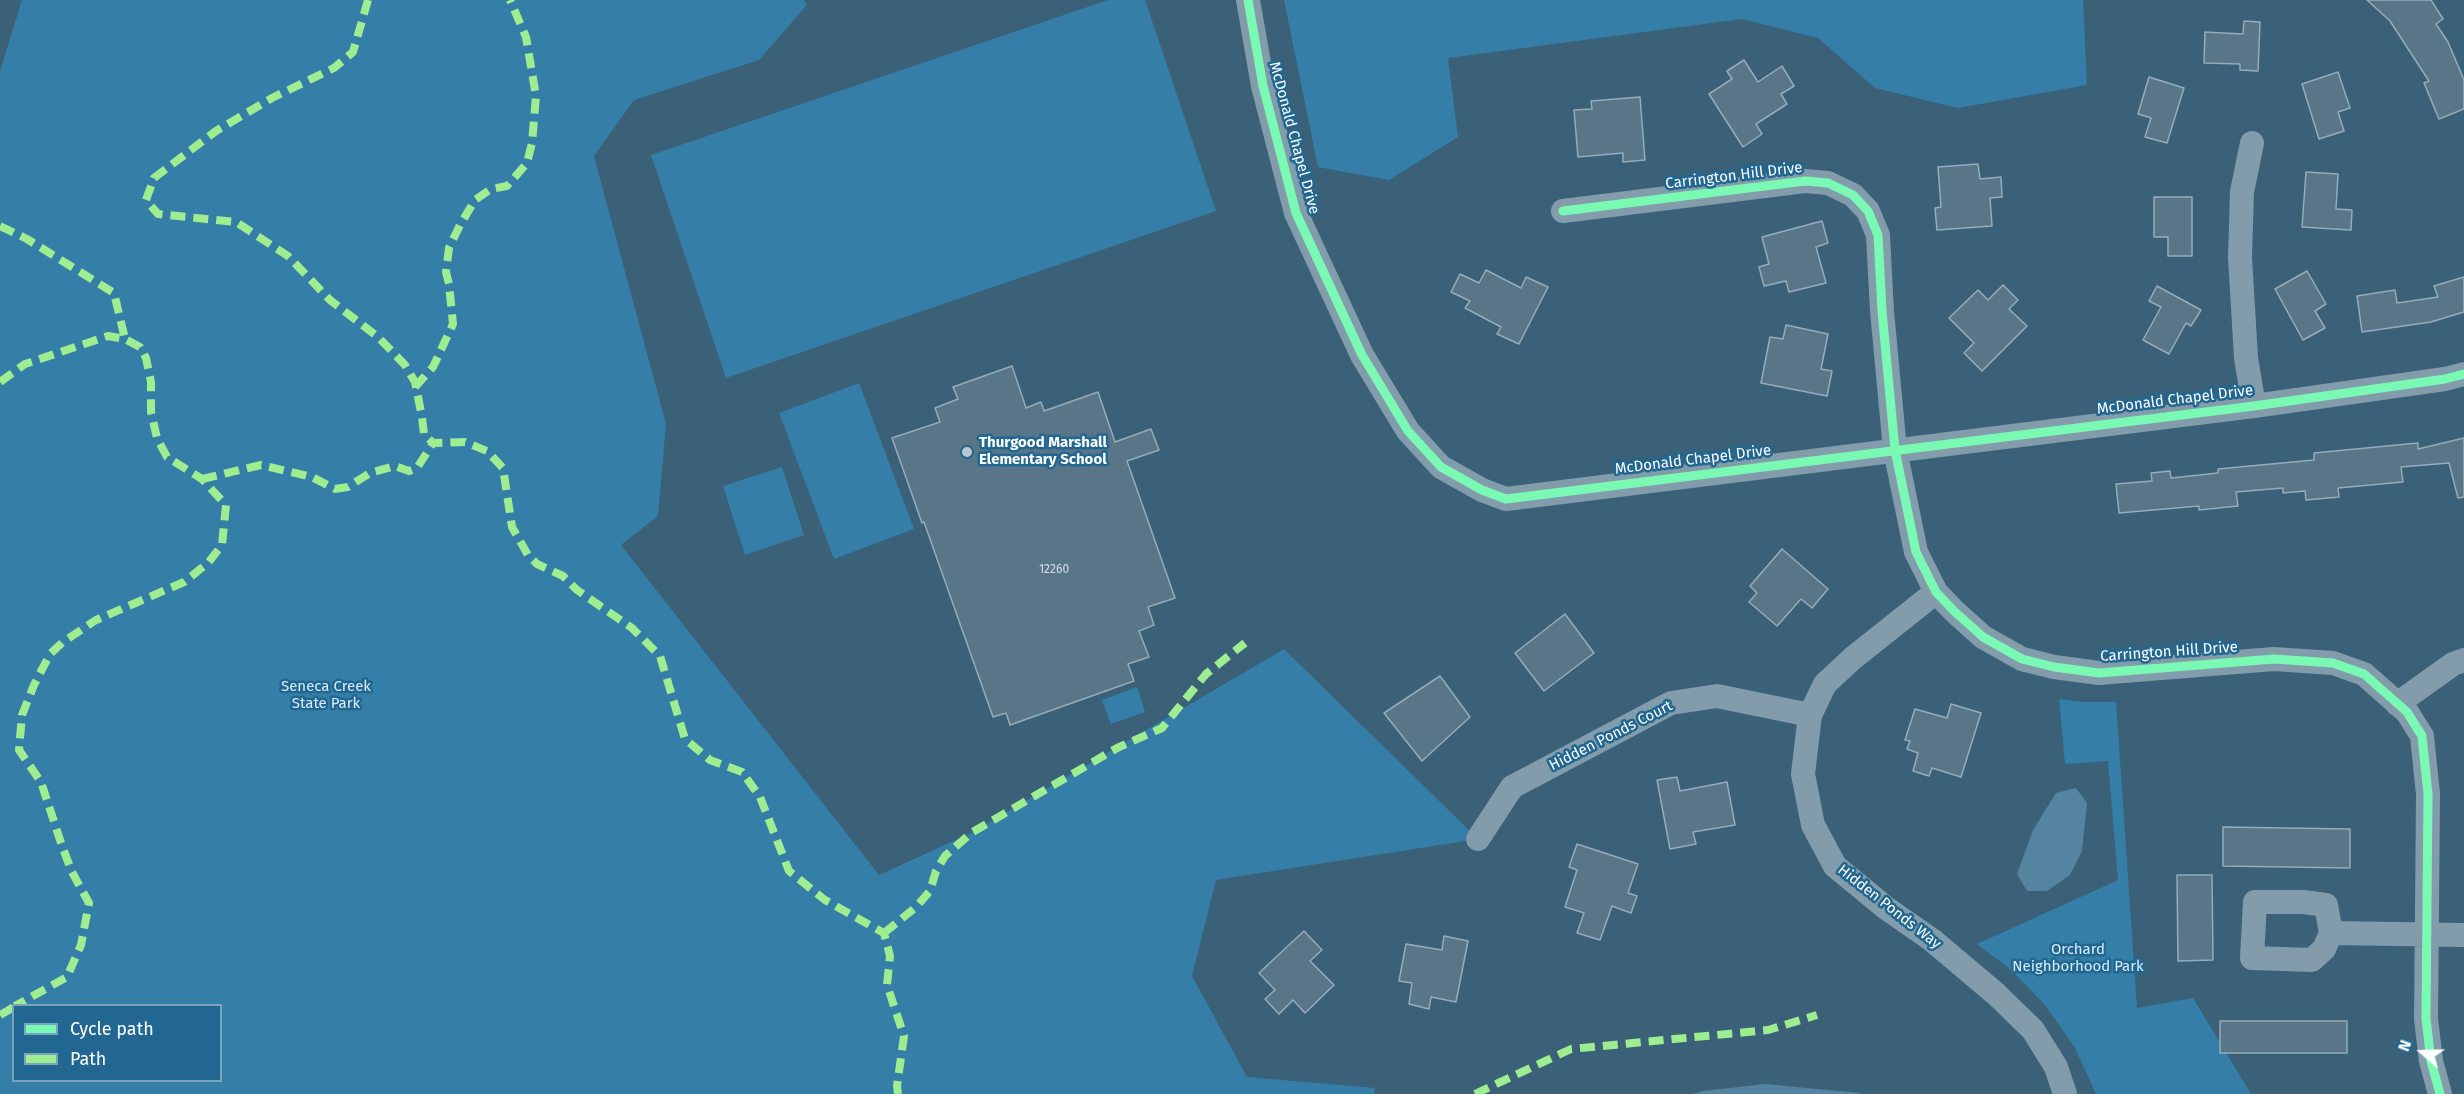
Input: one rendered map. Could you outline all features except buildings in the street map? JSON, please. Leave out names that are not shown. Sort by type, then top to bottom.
[{"type":"street","name":"McDonald Chapel Drive","points":[[1248,0],[1263,86],[1296,213],[1362,355],[1407,431],[1441,466],[1482,490],[1506,499],[2254,406],[2445,379],[2464,374]]},
{"type":"street","points":[[2252,143],[2242,192],[2240,257],[2246,358],[2254,406]]},
{"type":"street","name":"Carrington Hill Drive","points":[[1563,211],[1805,181],[1828,183],[1853,195],[1868,211],[1878,235],[1895,450],[1916,552],[1936,592],[1983,637],[2022,659],[2099,674],[2274,659],[2334,663],[2364,674],[2407,712],[2422,736],[2428,794],[2426,1019],[2431,1061],[2440,1094]]},
{"type":"street","name":"Hidden Ponds Way","points":[[1936,592],[1853,658],[1825,684],[1810,715],[1803,774],[1813,825],[1834,866],[1886,908],[1932,940],[1996,994],[2033,1030],[2056,1067],[2065,1094]]},
{"type":"street","points":[[2397,704],[2453,664],[2464,660]]},
{"type":"street","name":"Hidden Ponds Court","points":[[1478,839],[1512,787],[1671,703],[1717,696],[1810,715]]},
{"type":"street","points":[[2331,933],[2464,935]]},
{"type":"green space","name":"Seneca Creek State Park","points":[[22,0],[804,0],[807,5],[759,60],[634,100],[594,156],[666,424],[658,516],[621,545],[879,875],[971,833],[1284,649],[1478,839],[1216,880],[1192,976],[1247,1077],[1375,1088],[1374,1094],[0,1094],[0,71]]},
{"type":"green space","points":[[1108,0],[1145,0],[1216,211],[726,378],[651,155]]},
{"type":"green space","points":[[1284,0],[2083,0],[2087,85],[1958,108],[1875,88],[1818,38],[1742,19],[1448,58],[1458,137],[1389,180],[1318,167]]},
{"type":"green space","points":[[859,383],[914,529],[834,559],[779,413]]},
{"type":"green space","points":[[782,467],[804,535],[745,555],[723,486]]},
{"type":"green space","points":[[1137,687],[1145,712],[1111,724],[1102,700]]},
{"type":"green space","name":"Orchard Neighborhood Park","points":[[2059,699],[2116,702],[2137,1008],[2193,998],[2251,1094],[2096,1094],[2075,1048],[2045,1005],[2009,968],[1977,944],[2118,880],[2108,761],[2065,764]]},
{"type":"shaded area","points":[[2076,788],[2087,803],[2082,851],[2070,875],[2047,891],[2027,891],[2017,874],[2033,830],[2056,793]]},
{"type":"shaded area","points":[[1765,1084],[1859,1093],[1861,1094],[1692,1094]]},
{"type":"marked path","points":[[368,0],[353,52],[334,68],[272,98],[216,131],[154,178],[146,200],[158,214],[236,222],[288,256],[330,300],[378,337],[405,365],[415,382],[424,434],[433,443],[465,442],[487,451],[503,468],[512,527],[528,555],[537,564],[563,576],[577,590],[632,628],[660,656],[685,739],[710,760],[742,772],[760,797],[789,871],[825,900],[884,933],[890,956],[887,985],[904,1036],[897,1086],[898,1094]]},
{"type":"marked path","points":[[415,387],[433,367],[453,324],[446,272],[449,248],[460,225],[475,200],[491,189],[507,186],[527,163],[532,143],[536,96],[526,37],[510,0]]},
{"type":"marked path","points":[[0,226],[27,239],[114,293],[125,339]]},
{"type":"marked path","points":[[0,382],[25,364],[108,336],[125,339],[140,347],[146,358],[151,382],[151,412],[157,438],[167,457],[202,479],[226,505],[222,545],[208,563],[184,582],[96,620],[63,642],[50,654],[34,685],[22,715],[19,750],[41,782],[72,872],[89,903],[81,945],[67,977],[19,1004]]},
{"type":"marked path","points":[[202,479],[261,465],[312,477],[335,489],[348,487],[370,473],[395,466],[409,471],[417,468],[433,443]]},
{"type":"marked path","points":[[884,933],[916,907],[930,891],[936,871],[945,856],[971,833],[1117,748],[1162,728],[1206,674],[1245,643]]},
{"type":"marked path","points":[[0,1015],[12,1008]]},
{"type":"marked path","points":[[1475,1094],[1571,1049],[1768,1030],[1817,1015]]},
{"type":"cycle path","points":[[1248,0],[1263,86],[1296,213],[1362,355],[1408,431],[1441,467],[1482,490],[1506,499],[2254,406],[2445,379],[2464,374]]},
{"type":"cycle path","points":[[1563,211],[1805,181],[1828,183],[1853,195],[1868,211],[1878,235],[1882,311],[1895,450],[1916,552],[1936,592],[1954,611],[1983,637],[2022,659],[2054,667],[2099,673],[2274,659],[2333,663],[2364,674],[2407,712],[2422,736],[2428,794],[2426,1019],[2431,1061],[2440,1094]]},
{"type":"place","name":"Thurgood Marshall Elementary School","points":[[967,452]]}]
